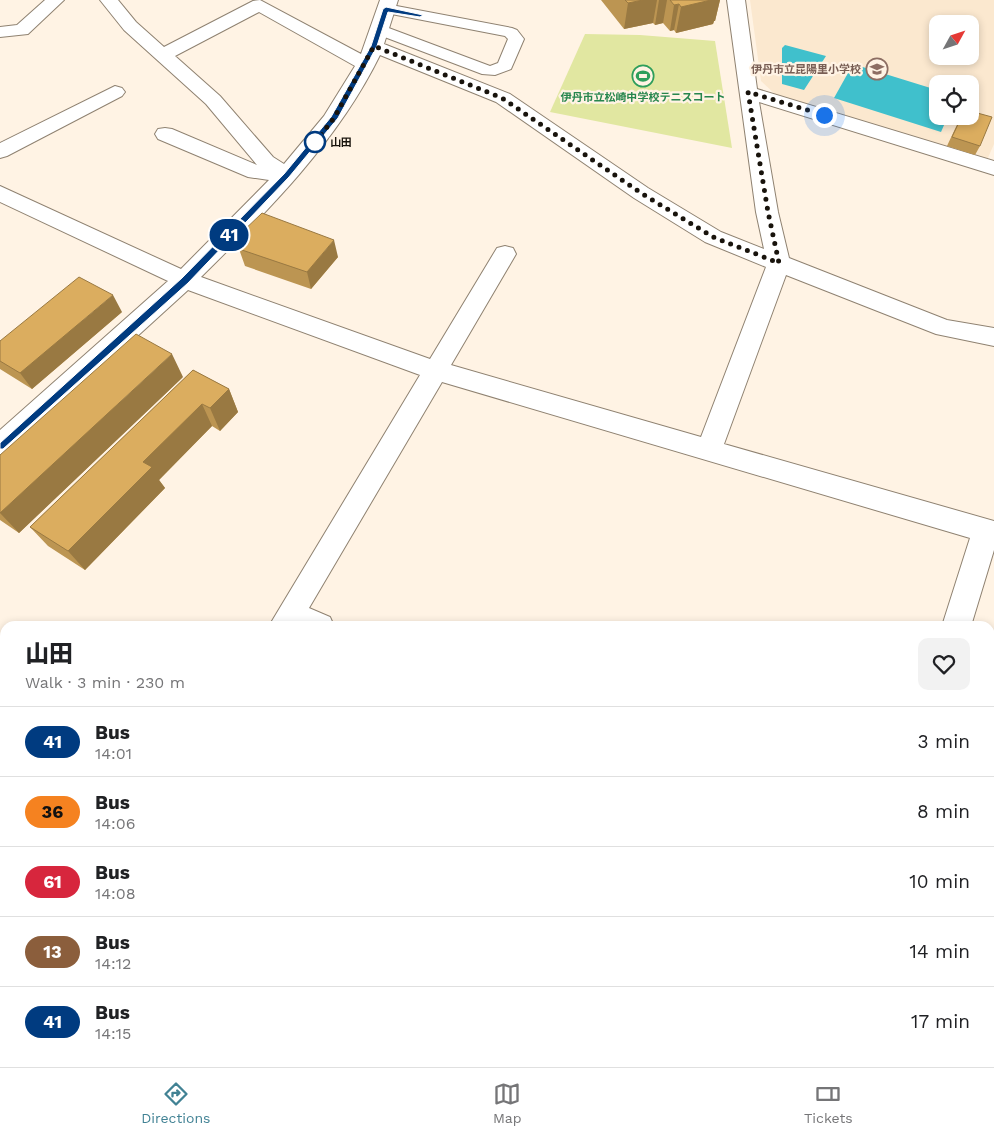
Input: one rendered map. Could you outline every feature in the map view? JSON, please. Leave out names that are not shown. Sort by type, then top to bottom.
[{"type":"street","points":[[0,32],[22,30],[55,0]]},
{"type":"street","points":[[108,0],[130,26],[213,100],[266,162],[286,175]]},
{"type":"street","points":[[709,450],[779,263],[768,212],[748,92],[736,0]]},
{"type":"street","points":[[162,55],[259,5],[373,47],[502,98],[641,193],[713,237],[944,328],[994,337]]},
{"type":"street","points":[[0,446],[185,280],[286,175],[334,118],[373,47],[387,5]]},
{"type":"street","points":[[0,151],[115,92]]},
{"type":"street","points":[[748,92],[994,168]]},
{"type":"street","points":[[165,134],[255,172],[286,175]]},
{"type":"street","points":[[0,193],[185,280],[434,370],[990,532],[959,621]]},
{"type":"street","points":[[287,620],[434,370],[505,254]]},
{"type":"lane","points":[[373,47],[410,40],[488,71],[505,66],[516,39],[511,33],[506,31],[387,5]]},
{"type":"shaded area","name":"伊丹市立昆陽里小学校","points":[[750,0],[994,0],[994,144],[987,160],[776,95],[761,81]]},
{"type":"green space","name":"伊丹市立松崎中学校テニスコート","points":[[585,34],[640,35],[715,41],[732,148],[550,112]]},
{"type":"water","points":[[785,45],[826,56],[804,90],[782,84],[782,48]]},
{"type":"water","points":[[853,64],[929,88],[929,125],[944,125],[941,132],[834,98]]},
{"type":"building","points":[[625,0],[643,0],[628,3]]},
{"type":"building","points":[[670,0],[711,0],[681,7],[679,4],[674,5]]},
{"type":"building","points":[[979,113],[992,117],[980,146],[952,137],[958,125],[979,125]]},
{"type":"building","points":[[262,213],[334,240],[307,272],[239,249],[238,236]]},
{"type":"building","points":[[79,277],[113,295],[20,373],[0,361],[0,341]]},
{"type":"building","points":[[136,334],[172,354],[0,513],[0,455]]},
{"type":"building","points":[[193,370],[229,389],[210,408],[202,404],[143,462],[152,467],[68,551],[30,527]]},
{"type":"bus line","name":"41","points":[[0,446],[185,280],[310,149],[334,118],[365,64],[374,46],[386,9],[420,15]]},
{"type":"place","name":"伊丹市立昆陽里小学校","points":[[877,69]]},
{"type":"place","name":"伊丹市立松崎中学校テニスコート","points":[[643,76]]},
{"type":"place","name":"山田","points":[[315,142]]},
{"type":"route","points":[[315,142],[310,149],[334,118],[374,46],[502,98],[641,193],[713,237],[779,263],[768,212],[748,92],[824,115]]}]
